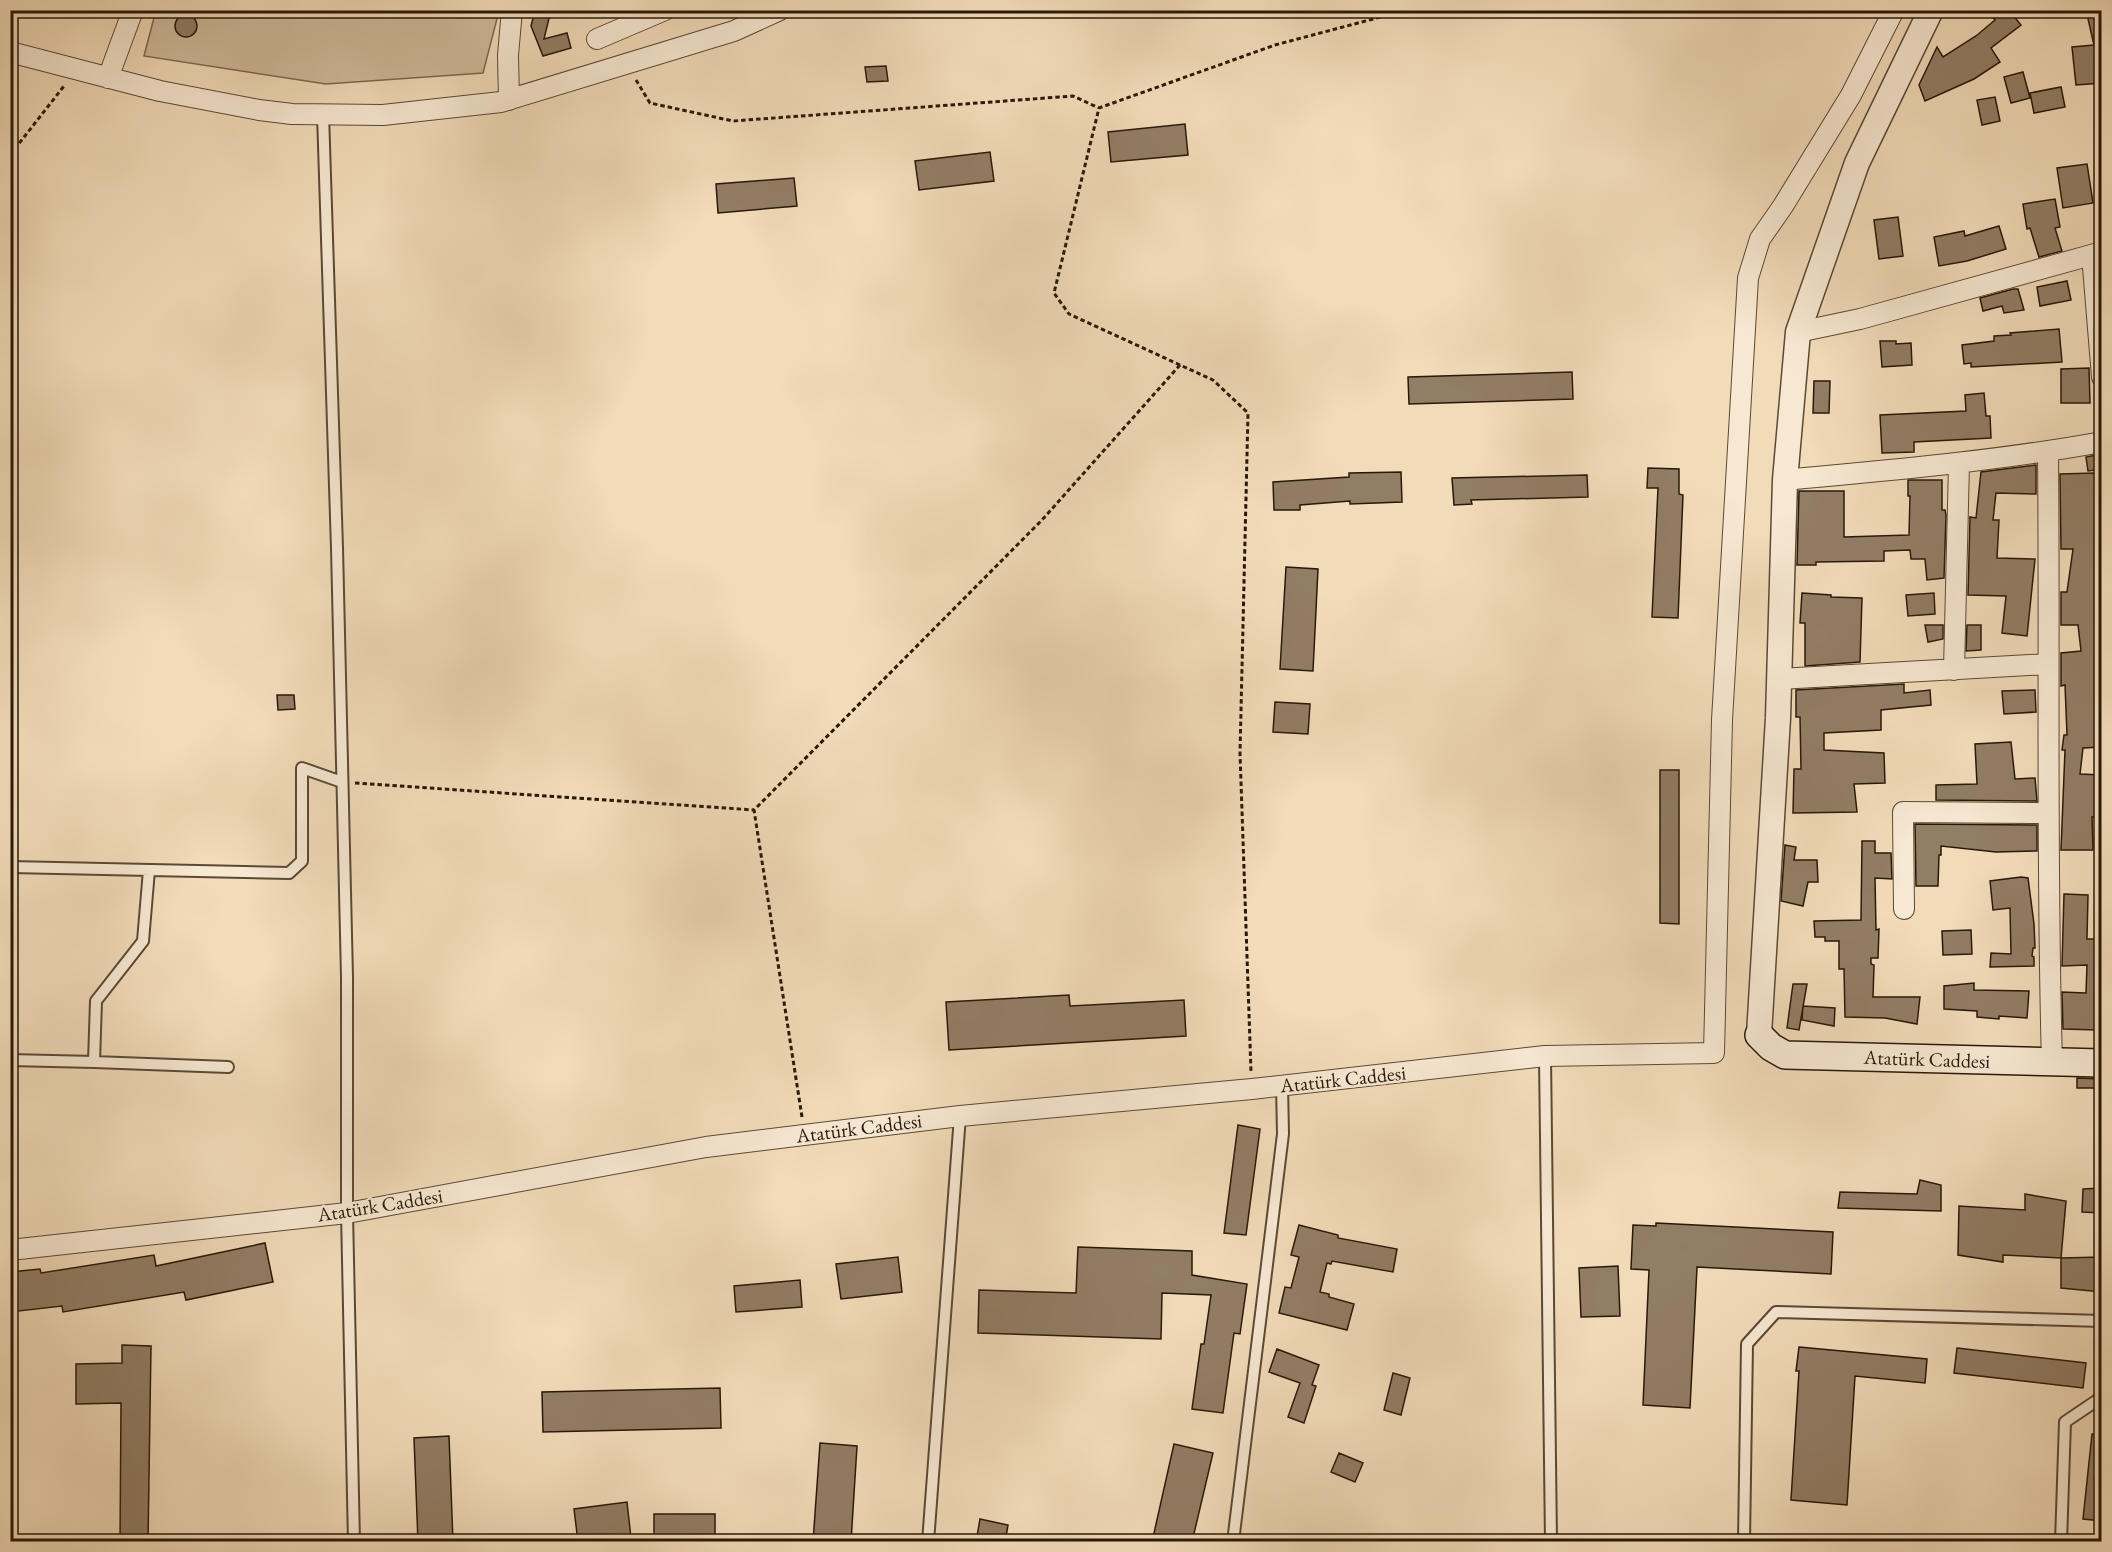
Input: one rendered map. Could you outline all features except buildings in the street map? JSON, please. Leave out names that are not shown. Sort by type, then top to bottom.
[{"type":"main road","name":"Atatürk Caddesi","points":[[1759,1035],[1771,1047],[1785,1055],[2102,1063]]},
{"type":"street","points":[[108,78],[133,10]]},
{"type":"street","points":[[509,100],[508,55],[512,10]]},
{"type":"street","points":[[597,39],[665,10]]},
{"type":"street","points":[[10,52],[160,91],[259,110],[292,114],[383,115],[509,100],[734,31],[780,10]]},
{"type":"street","name":"Atatürk Caddesi","points":[[10,1250],[347,1213],[706,1147],[960,1116],[1252,1089],[1545,1056],[1713,1053],[1722,720],[1748,278],[1760,238],[1783,206],[1851,95],[1894,10]]},
{"type":"street","points":[[1759,1035],[1779,679],[1785,480],[1798,332],[1857,163],[1931,10]]},
{"type":"street","points":[[1798,332],[1860,319],[2097,253],[2102,378]]},
{"type":"street","points":[[1785,480],[1959,464],[2102,442]]},
{"type":"street","points":[[2048,452],[2050,596],[2048,813],[2052,1062]]},
{"type":"street","points":[[1954,670],[1959,464]]},
{"type":"street","points":[[1779,679],[2048,664]]},
{"type":"street","points":[[1904,909],[1903,812],[2048,813]]},
{"type":"lane","points":[[323,114],[337,536],[354,1542]]},
{"type":"lane","points":[[10,867],[289,873],[302,861],[302,768],[342,783]]},
{"type":"lane","points":[[94,1062],[96,1001],[143,941],[149,870]]},
{"type":"lane","points":[[1545,1056],[1551,1542]]},
{"type":"lane","points":[[10,1060],[228,1067]]},
{"type":"lane","points":[[1233,1542],[1282,1134],[1282,1085]]},
{"type":"lane","points":[[928,1542],[960,1116]]},
{"type":"lane","points":[[1744,1542],[1747,1344],[1776,1312],[2102,1321]]},
{"type":"lane","points":[[2061,1542],[2065,1422],[2102,1397]]},
{"type":"path","points":[[627,64],[650,103],[733,121],[1074,96],[1099,108],[1275,45],[1407,10]]},
{"type":"path","points":[[10,155],[76,70]]},
{"type":"path","points":[[1099,108],[1054,293],[1069,314],[1213,380],[1248,413],[1240,753],[1252,1089]]},
{"type":"path","points":[[342,783],[754,810],[1042,520],[1180,365]]},
{"type":"path","points":[[754,810],[805,1135]]},
{"type":"shaded area","points":[[156,10],[499,11],[483,73],[326,84],[144,56]]}]
